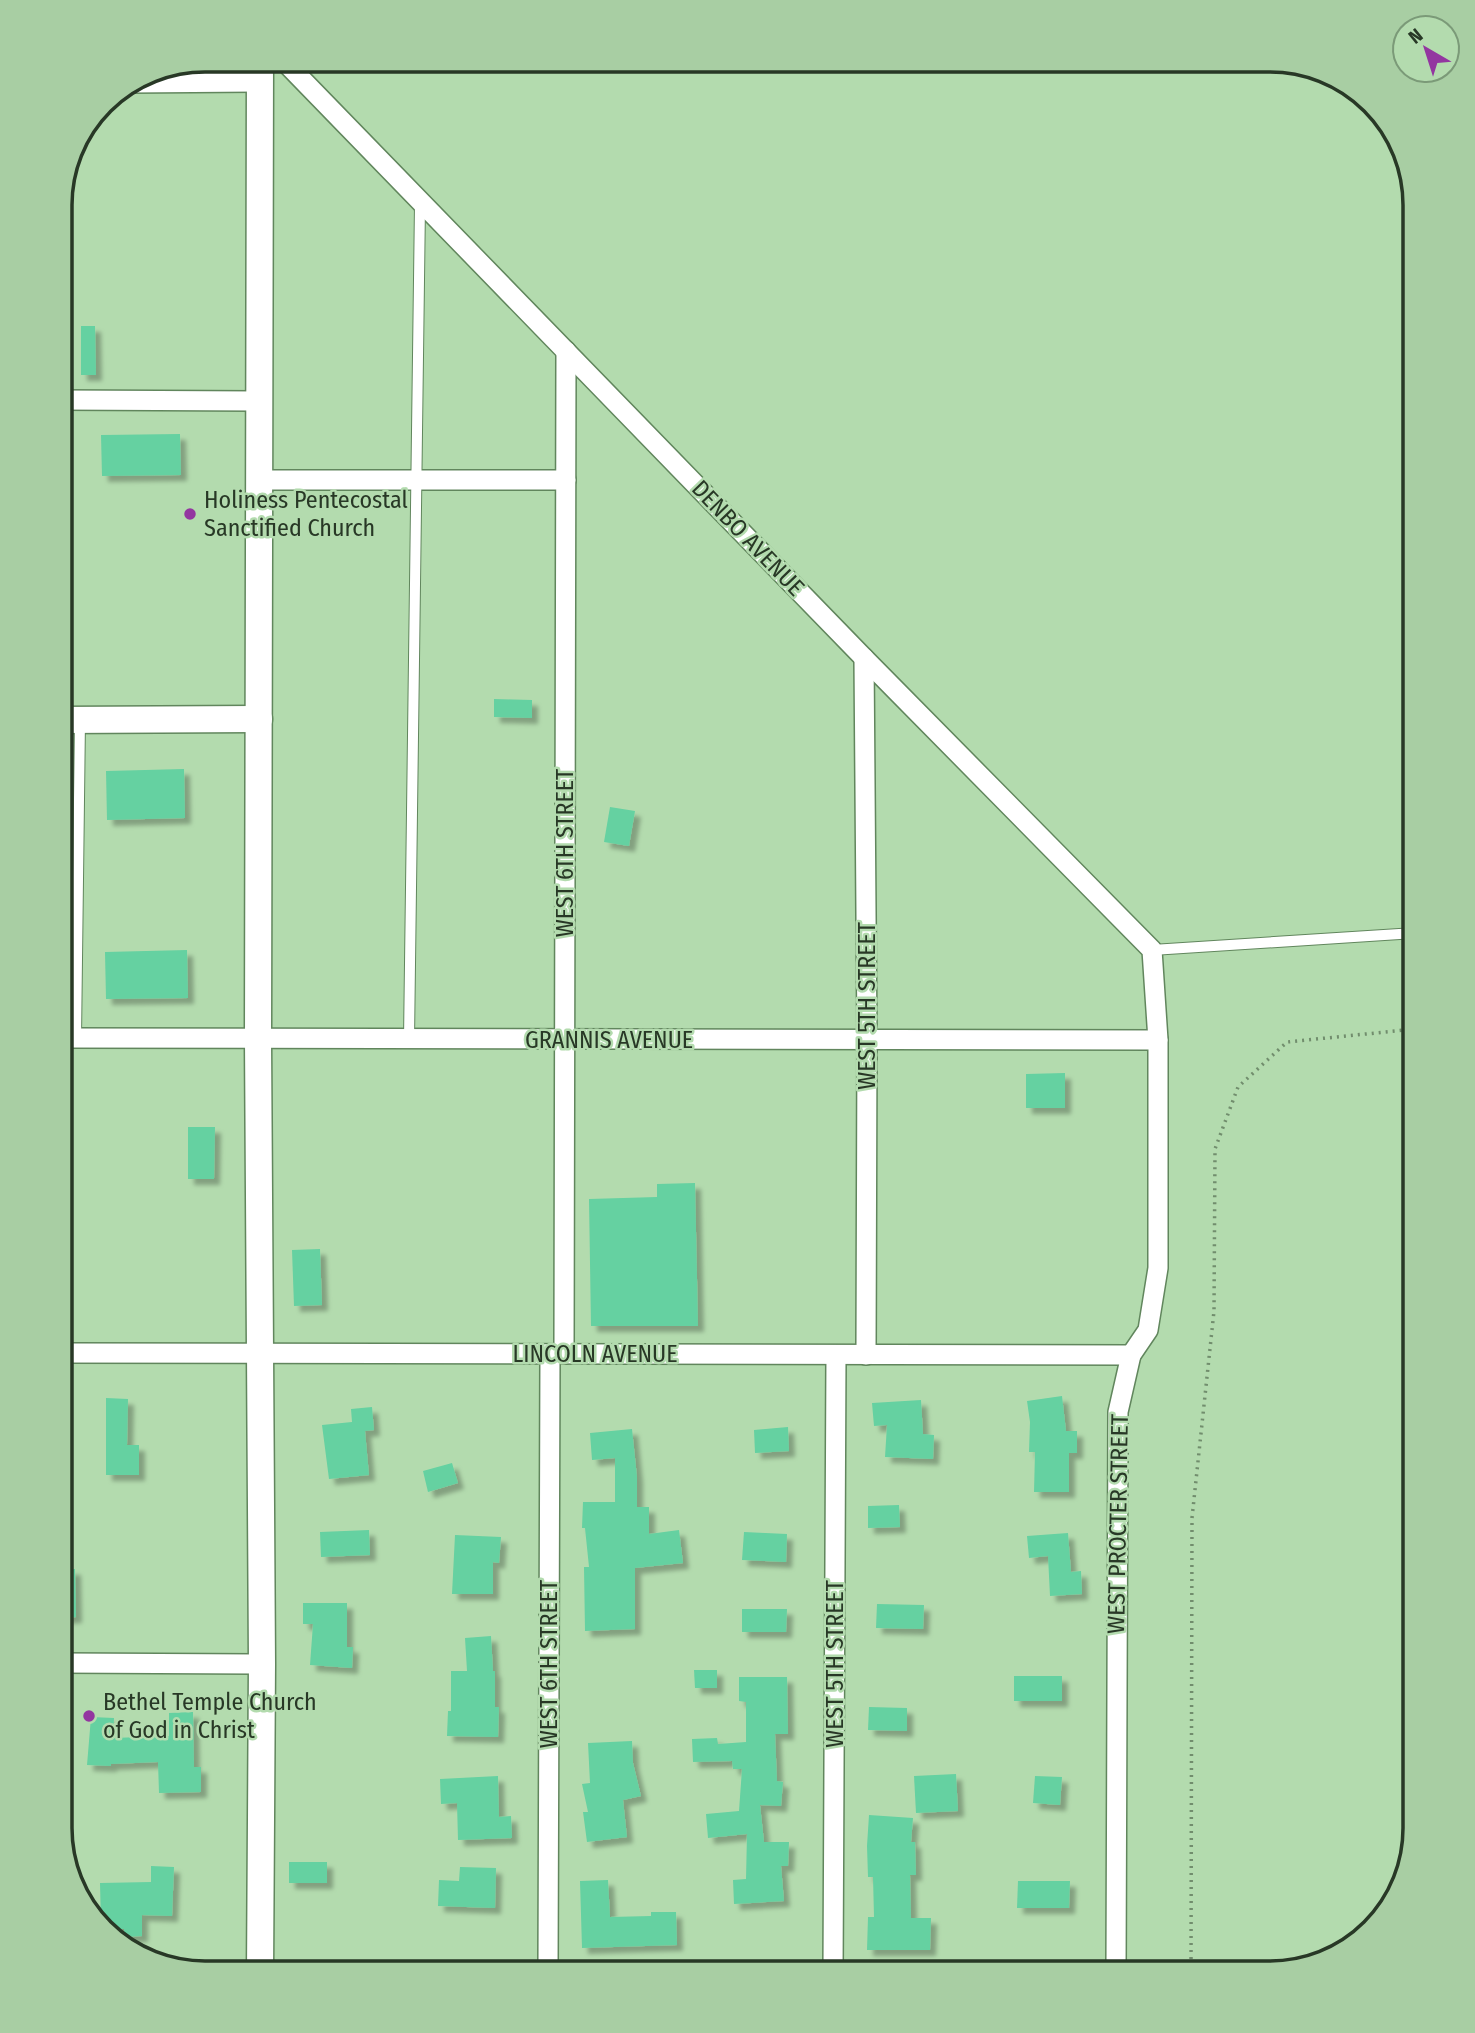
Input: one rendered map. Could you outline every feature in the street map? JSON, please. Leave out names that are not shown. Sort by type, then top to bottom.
[{"type":"main road","points":[[260,72],[260,1961]]},
{"type":"main road","points":[[72,720],[259,719]]},
{"type":"street","points":[[158,80],[249,72]]},
{"type":"street","name":"DENBO AVENUE","points":[[295,72],[1152,950]]},
{"type":"street","name":"WEST 6TH STREET","points":[[548,1961],[557,1354],[565,1039],[566,351]]},
{"type":"street","points":[[72,400],[260,401]]},
{"type":"street","points":[[260,480],[566,480]]},
{"type":"street","name":"WEST 5TH STREET","points":[[864,658],[866,1355]]},
{"type":"street","points":[[1152,950],[1158,1040]]},
{"type":"street","name":"GRANNIS AVENUE","points":[[72,1038],[1158,1040]]},
{"type":"street","name":"WEST PROCTER STREET","points":[[1116,1961],[1118,1412],[1130,1355],[1148,1330],[1158,1268],[1158,1040]]},
{"type":"street","name":"LINCOLN AVENUE","points":[[72,1353],[1130,1355]]},
{"type":"street","name":"WEST 5TH STREET","points":[[833,1961],[836,1355]]},
{"type":"street","points":[[72,1663],[262,1664]]},
{"type":"lane","points":[[409,1040],[420,201]]},
{"type":"lane","points":[[1152,950],[1403,934]]},
{"type":"path","points":[[1191,1961],[1192,1518],[1214,1311],[1215,1149],[1238,1087],[1287,1042],[1403,1030]]},
{"type":"building","points":[[81,326],[95,326],[96,375],[81,375]]},
{"type":"building","points":[[180,434],[181,475],[102,476],[101,435]]},
{"type":"building","points":[[494,699],[532,700],[532,718],[494,717]]},
{"type":"building","points":[[184,769],[185,818],[107,820],[106,771]]},
{"type":"building","points":[[610,807],[635,811],[629,846],[604,842]]},
{"type":"building","points":[[187,950],[188,998],[106,999],[105,952]]},
{"type":"building","points":[[1065,1073],[1065,1108],[1026,1108],[1026,1074]]},
{"type":"building","points":[[188,1127],[215,1127],[214,1179],[188,1179]]},
{"type":"building","points":[[695,1183],[698,1326],[591,1326],[589,1199],[657,1197],[657,1184]]},
{"type":"building","points":[[320,1249],[322,1305],[294,1306],[292,1250]]},
{"type":"building","points":[[1062,1396],[1066,1431],[1077,1431],[1077,1453],[1069,1453],[1069,1492],[1034,1492],[1035,1452],[1029,1452],[1030,1422],[1027,1401]]},
{"type":"building","points":[[106,1398],[128,1399],[127,1445],[139,1445],[139,1475],[106,1475]]},
{"type":"building","points":[[921,1400],[923,1434],[934,1435],[933,1459],[885,1457],[887,1425],[874,1426],[872,1403]]},
{"type":"building","points":[[372,1407],[374,1430],[365,1431],[369,1475],[329,1479],[322,1425],[352,1422],[351,1409]]},
{"type":"building","points":[[788,1427],[789,1451],[755,1453],[754,1430]]},
{"type":"building","points":[[632,1429],[637,1507],[649,1507],[649,1534],[679,1530],[683,1563],[635,1568],[635,1629],[585,1631],[584,1567],[589,1567],[585,1528],[582,1528],[583,1502],[615,1502],[615,1458],[592,1460],[590,1433]]},
{"type":"building","points":[[452,1463],[458,1483],[428,1492],[423,1471]]},
{"type":"building","points":[[899,1505],[900,1527],[868,1528],[868,1506]]},
{"type":"building","points":[[369,1530],[370,1555],[321,1557],[320,1532]]},
{"type":"building","points":[[744,1532],[787,1534],[786,1562],[742,1560]]},
{"type":"building","points":[[1068,1533],[1071,1572],[1081,1571],[1082,1594],[1050,1596],[1048,1556],[1029,1558],[1027,1536]]},
{"type":"building","points":[[455,1535],[501,1537],[499,1563],[493,1562],[493,1594],[452,1594]]},
{"type":"building","points":[[72,1569],[75,1569],[76,1617],[72,1617]]},
{"type":"building","points":[[303,1603],[347,1603],[347,1647],[353,1647],[352,1668],[310,1665],[313,1624],[303,1624]]},
{"type":"building","points":[[877,1604],[924,1605],[923,1629],[876,1628]]},
{"type":"building","points":[[742,1609],[787,1609],[786,1632],[742,1632]]},
{"type":"building","points":[[491,1636],[495,1707],[499,1707],[498,1737],[447,1736],[448,1711],[451,1711],[451,1671],[467,1671],[465,1638]]},
{"type":"building","points":[[694,1670],[717,1670],[717,1688],[695,1688]]},
{"type":"building","points":[[1014,1676],[1062,1676],[1062,1701],[1014,1701]]},
{"type":"building","points":[[739,1677],[787,1677],[788,1734],[775,1734],[777,1781],[783,1782],[781,1806],[760,1805],[764,1842],[789,1842],[788,1866],[781,1866],[784,1901],[734,1904],[733,1880],[746,1879],[747,1834],[708,1838],[706,1814],[739,1811],[742,1769],[733,1769],[732,1761],[693,1762],[692,1739],[717,1738],[718,1744],[746,1742],[746,1702],[739,1701]]},
{"type":"building","points":[[869,1707],[907,1708],[907,1731],[868,1730]]},
{"type":"building","points":[[193,1712],[194,1767],[201,1767],[201,1792],[159,1793],[158,1762],[87,1765],[91,1717],[114,1718],[113,1738],[169,1736],[169,1713]]},
{"type":"building","points":[[632,1741],[633,1763],[641,1796],[623,1800],[627,1837],[587,1842],[583,1812],[588,1812],[582,1784],[590,1783],[588,1743]]},
{"type":"building","points":[[956,1774],[958,1811],[916,1813],[914,1776]]},
{"type":"building","points":[[498,1776],[499,1817],[511,1816],[512,1838],[458,1840],[457,1803],[441,1804],[440,1779]]},
{"type":"building","points":[[1035,1776],[1062,1777],[1060,1805],[1033,1803]]},
{"type":"building","points":[[869,1815],[913,1818],[911,1842],[915,1842],[916,1875],[910,1875],[911,1918],[931,1918],[930,1950],[867,1950],[868,1917],[874,1917],[873,1877],[868,1877]]},
{"type":"building","points":[[289,1862],[327,1862],[327,1883],[289,1883]]},
{"type":"building","points":[[151,1866],[174,1867],[172,1916],[142,1915],[142,1936],[128,1937],[124,1934],[124,1929],[119,1929],[101,1911],[100,1883],[151,1882]]},
{"type":"building","points":[[460,1867],[496,1868],[495,1908],[438,1906],[439,1880],[459,1881]]},
{"type":"building","points":[[608,1880],[610,1917],[651,1916],[651,1912],[676,1912],[677,1945],[582,1948],[580,1881]]},
{"type":"building","points":[[1018,1881],[1070,1881],[1069,1908],[1017,1908]]},
{"type":"place","name":"Holiness Pentecostal Sanctified Church","points":[[190,514]]},
{"type":"place","name":"Bethel Temple Church of God in Christ","points":[[89,1716]]}]
